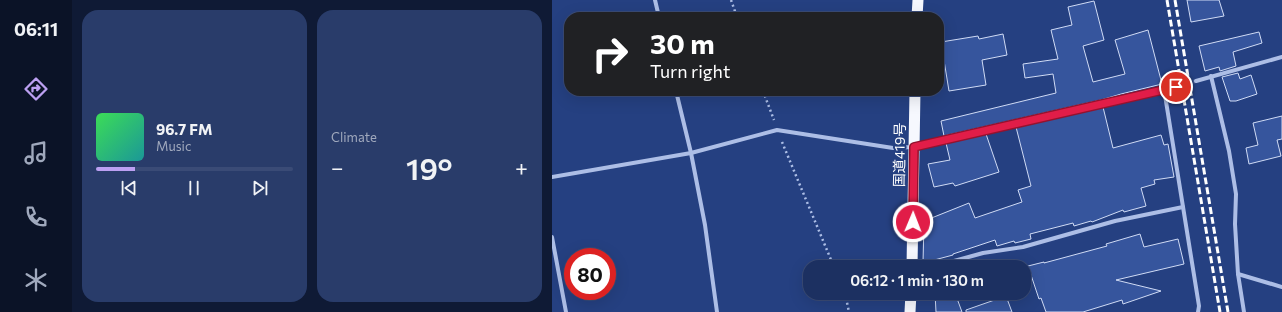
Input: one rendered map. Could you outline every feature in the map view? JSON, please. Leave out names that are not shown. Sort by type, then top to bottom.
[{"type":"highway","points":[[917,12],[918,0]]},
{"type":"highway","name":"国道419号","points":[[912,260],[915,96]]},
{"type":"highway","points":[[910,312],[911,300]]},
{"type":"street","points":[[655,0],[658,12]]},
{"type":"street","points":[[1196,81],[1282,57]]},
{"type":"street","points":[[1211,76],[1229,152],[1236,194],[1235,224],[1238,274],[1244,312]]},
{"type":"street","points":[[552,177],[691,153],[777,130],[893,148],[914,147],[1176,87]]},
{"type":"street","points":[[1164,89],[1199,306],[1198,312]]},
{"type":"street","points":[[677,96],[691,153],[705,225],[717,312]]},
{"type":"street","points":[[958,260],[983,253],[1023,247],[1115,221],[1183,208]]},
{"type":"street","points":[[552,237],[566,312]]},
{"type":"street","points":[[1238,274],[1282,287]]},
{"type":"path","points":[[731,0],[735,12]]},
{"type":"path","points":[[764,96],[831,260]]},
{"type":"path","points":[[847,300],[850,312]]},
{"type":"building","points":[[1187,0],[1219,0],[1224,16],[1191,22]]},
{"type":"building","points":[[1094,1],[1104,40],[1083,46],[1093,82],[1125,74],[1115,40],[1148,30],[1162,84],[1101,100],[944,136],[941,121],[1056,93],[1053,74],[1025,78],[1023,64],[1058,59],[1051,30],[1072,25],[1068,7]]},
{"type":"building","points":[[1259,32],[1262,43],[1233,52],[1236,66],[1220,71],[1219,67],[1205,71],[1199,46]]},
{"type":"building","points":[[1003,34],[1007,55],[982,60],[986,85],[949,91],[944,60],[944,42],[978,36],[979,39]]},
{"type":"building","points":[[1238,73],[1240,79],[1251,75],[1257,94],[1236,101],[1230,101],[1222,77]]},
{"type":"building","points":[[1103,107],[1113,148],[1161,135],[1164,145],[1168,144],[1174,177],[1154,180],[1155,184],[1141,188],[1146,206],[1124,212],[1123,210],[1092,222],[1074,226],[1073,223],[1030,234],[1031,239],[1015,243],[1014,241],[997,246],[995,240],[953,255],[934,260],[923,260],[924,221],[969,203],[975,218],[1022,202],[1018,190],[1031,186],[1016,127]]},
{"type":"building","points":[[1282,116],[1282,139],[1277,140],[1281,156],[1249,164],[1246,148],[1258,145],[1253,123]]},
{"type":"building","points":[[986,134],[999,172],[955,186],[953,183],[934,187],[928,164],[950,160],[946,143]]},
{"type":"building","points":[[1140,234],[1144,247],[1178,239],[1184,264],[1116,280],[1161,291],[1123,304],[1122,300],[1083,312],[1046,312],[1041,298],[1039,299],[1031,275],[1031,265],[1107,246],[1106,244]]},
{"type":"building","points":[[935,300],[958,300],[962,312],[936,312]]},
{"type":"building","points":[[995,300],[1008,300],[1012,312],[966,312],[966,310]]},
{"type":"tunnel","points":[[1176,87],[1196,81]]},
{"type":"railway","points":[[1167,0],[1220,312]]},
{"type":"railway","points":[[1175,0],[1228,312]]},
{"type":"route","points":[[913,222],[914,147],[1176,87]]}]
